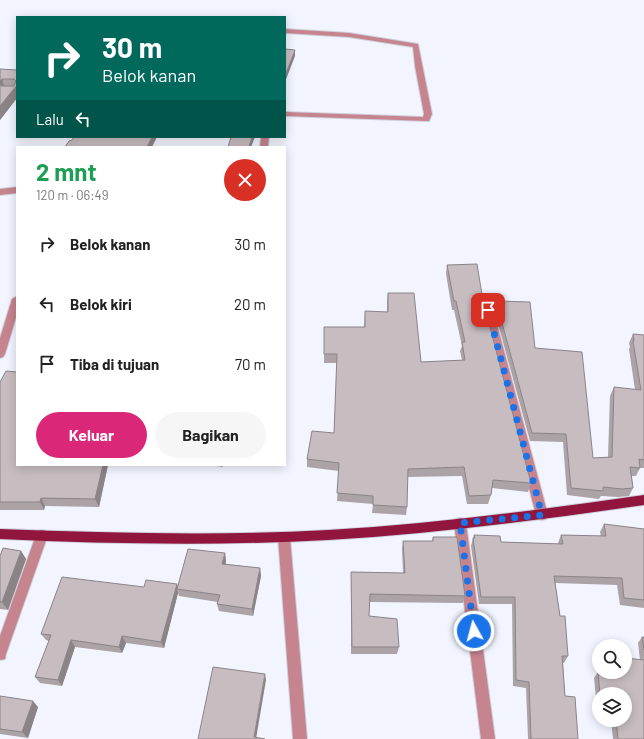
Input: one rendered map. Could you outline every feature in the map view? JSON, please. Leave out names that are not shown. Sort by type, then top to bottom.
[{"type":"main road","points":[[0,534],[192,538],[284,537],[423,528],[542,515],[644,500]]},
{"type":"street","points":[[286,31],[362,37],[416,45],[418,50],[418,66],[428,114],[426,119],[286,114]]},
{"type":"street","points":[[0,192],[16,190]]},
{"type":"street","points":[[0,354],[16,302]]},
{"type":"street","points":[[488,310],[542,515]]},
{"type":"street","points":[[460,523],[488,739]]},
{"type":"street","points":[[0,654],[42,535]]},
{"type":"street","points":[[284,537],[300,739]]},
{"type":"building","points":[[286,49],[295,50],[286,73]]},
{"type":"building","points":[[0,69],[16,70],[16,81],[14,79],[2,79],[0,81]]},
{"type":"building","points":[[0,81],[1,86],[14,86],[16,81],[16,86],[0,106]]},
{"type":"building","points":[[73,138],[152,138],[148,146],[66,146],[69,141]]},
{"type":"building","points":[[231,138],[252,138],[249,146],[228,146]]},
{"type":"building","points":[[477,264],[483,301],[531,483],[493,480],[491,495],[469,496],[464,467],[408,469],[407,507],[373,505],[373,496],[337,493],[339,463],[307,459],[312,431],[334,433],[337,354],[324,354],[324,327],[365,327],[365,311],[388,312],[388,293],[414,293],[421,362],[465,360],[462,342],[465,342],[456,301],[454,301],[447,265]]},
{"type":"building","points":[[496,301],[530,302],[535,348],[582,352],[593,458],[612,457],[614,387],[641,390],[633,334],[644,335],[644,460],[639,459],[640,468],[630,467],[633,488],[622,489],[603,487],[603,491],[571,488],[566,434],[532,433]]},
{"type":"building","points":[[6,371],[16,372],[16,466],[103,466],[95,499],[41,498],[40,502],[0,502],[0,382]]},
{"type":"building","points":[[604,524],[644,529],[644,600],[624,598],[622,578],[554,576],[560,616],[565,616],[568,656],[562,656],[565,696],[575,697],[578,739],[531,739],[529,682],[516,680],[515,597],[481,597],[473,538],[475,538],[474,535],[500,536],[501,542],[563,544],[561,535],[606,536]]},
{"type":"building","points":[[433,537],[457,537],[465,596],[370,594],[369,616],[397,619],[399,647],[352,647],[351,572],[405,573],[403,541],[433,541]]},
{"type":"building","points":[[3,548],[21,551],[2,602],[0,602],[0,556]]},
{"type":"building","points":[[188,549],[225,553],[222,564],[260,568],[252,609],[217,604],[220,595],[177,589]]},
{"type":"building","points":[[62,577],[144,587],[146,580],[177,584],[161,642],[122,636],[119,647],[71,640],[58,680],[35,677],[51,635],[41,634]]},
{"type":"building","points":[[642,637],[644,637],[644,650]]},
{"type":"building","points":[[632,659],[644,660],[644,739],[618,739],[617,727],[632,727],[632,687],[599,687],[599,679],[632,679]]},
{"type":"building","points":[[213,667],[265,674],[254,737],[265,739],[198,739]]},
{"type":"building","points":[[0,696],[33,701],[22,732],[0,729]]},
{"type":"route","points":[[474,631],[460,523],[542,515],[488,310]]}]
